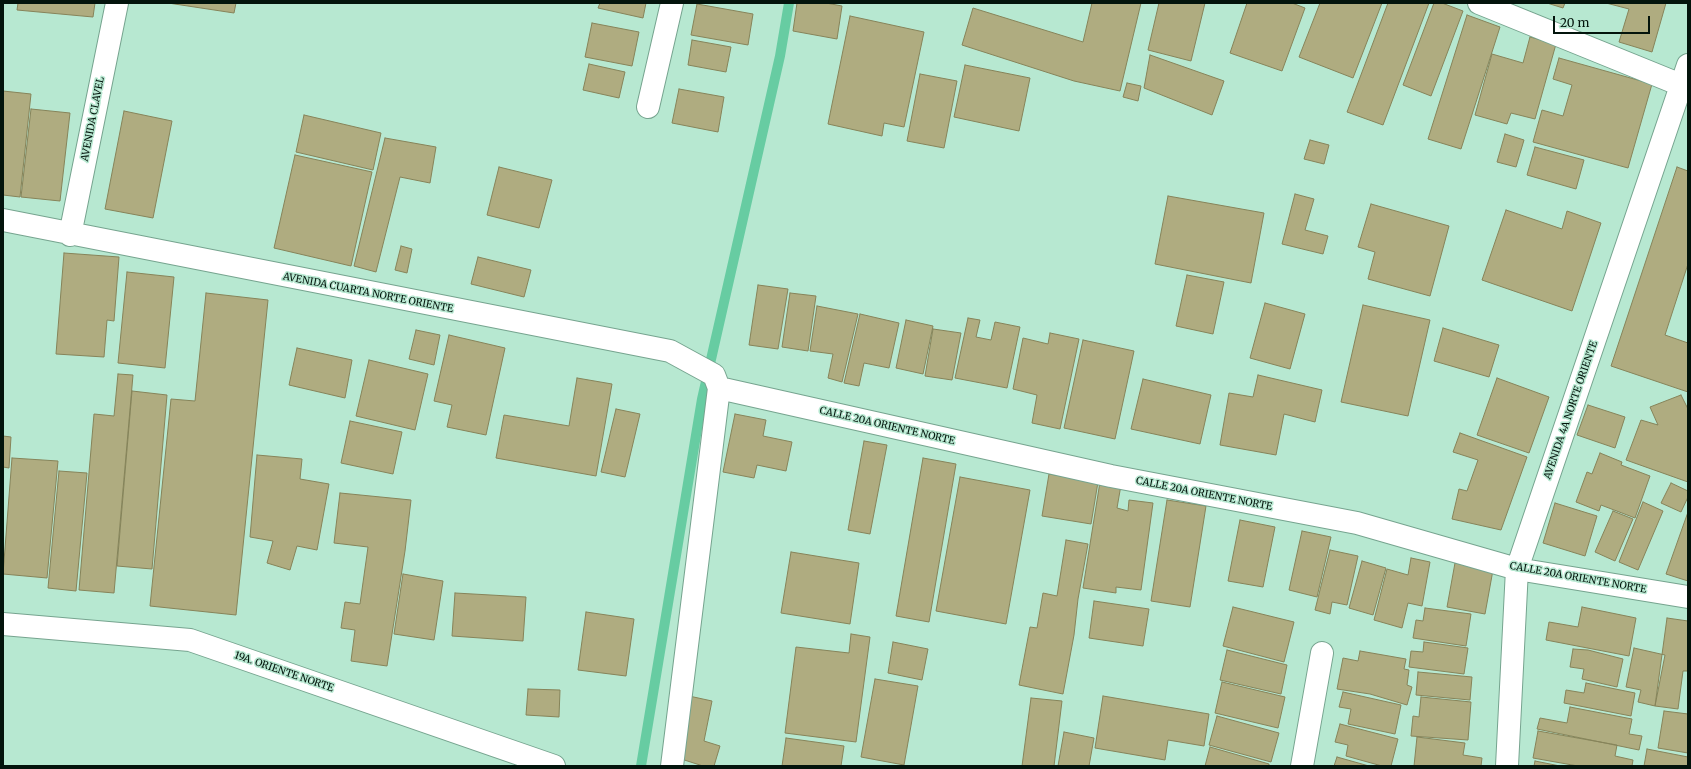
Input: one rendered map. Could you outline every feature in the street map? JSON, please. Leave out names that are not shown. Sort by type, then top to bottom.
[{"type":"street","name":"AVENIDA CLAVEL","points":[[70,235],[117,3]]},
{"type":"street","points":[[648,106],[672,3]]},
{"type":"street","points":[[1479,3],[1681,85]]},
{"type":"street","name":"AVENIDA 4A NORTE ORIENTE","points":[[1508,766],[1517,569],[1688,64]]},
{"type":"street","name":"AVENIDA CUARTA NORTE ORIENTE","points":[[3,220],[70,235],[670,351],[716,381]]},
{"type":"street","points":[[672,766],[716,381]]},
{"type":"street","name":"CALLE 20A ORIENTE NORTE","points":[[716,381],[1111,476],[1357,523],[1517,569],[1688,597]]},
{"type":"street","name":"19A. ORIENTE NORTE","points":[[3,624],[190,640],[554,766]]},
{"type":"street","points":[[1302,766],[1322,653]]},
{"type":"building","points":[[18,3],[95,3],[93,17],[17,10]]},
{"type":"building","points":[[168,3],[236,3],[234,13]]},
{"type":"building","points":[[600,3],[646,3],[643,18],[598,8]]},
{"type":"building","points":[[797,3],[826,3],[842,6],[837,39],[793,31]]},
{"type":"building","points":[[1092,3],[1141,3],[1120,91],[1074,81],[962,45],[973,8],[1083,42]]},
{"type":"building","points":[[1159,3],[1205,3],[1191,61],[1148,50]]},
{"type":"building","points":[[1247,3],[1292,3],[1305,8],[1282,71],[1230,53]]},
{"type":"building","points":[[1320,3],[1382,3],[1353,78],[1299,57]]},
{"type":"building","points":[[1388,3],[1429,3],[1383,125],[1347,112]]},
{"type":"building","points":[[1434,3],[1442,3],[1463,11],[1431,96],[1403,85]]},
{"type":"building","points":[[1547,3],[1565,3],[1563,8]]},
{"type":"building","points":[[1606,3],[1666,3],[1652,52],[1619,42],[1629,9]]},
{"type":"building","points":[[697,4],[753,14],[748,45],[691,35]]},
{"type":"building","points":[[1467,15],[1500,27],[1461,149],[1428,139]]},
{"type":"building","points":[[850,16],[924,32],[904,127],[884,123],[882,136],[828,124]]},
{"type":"building","points":[[592,23],[639,32],[632,66],[585,57]]},
{"type":"building","points":[[1530,37],[1556,44],[1535,119],[1511,113],[1507,124],[1475,115],[1492,54],[1523,63]]},
{"type":"building","points":[[692,40],[731,47],[726,72],[688,65]]},
{"type":"building","points":[[1150,55],[1224,81],[1212,115],[1144,88]]},
{"type":"building","points":[[1559,58],[1652,84],[1628,168],[1533,142],[1542,110],[1563,116],[1572,85],[1553,79]]},
{"type":"building","points":[[589,64],[625,72],[619,98],[583,90]]},
{"type":"building","points":[[965,65],[1030,78],[1019,131],[954,117]]},
{"type":"building","points":[[920,74],[957,81],[944,148],[907,141]]},
{"type":"building","points":[[1127,83],[1141,86],[1138,101],[1123,97]]},
{"type":"building","points":[[679,89],[724,97],[718,132],[672,123]]},
{"type":"building","points":[[3,91],[31,94],[20,197],[3,195]]},
{"type":"building","points":[[31,109],[70,113],[60,201],[21,197]]},
{"type":"building","points":[[124,111],[172,121],[153,218],[105,209]]},
{"type":"building","points":[[304,115],[381,133],[373,170],[296,152]]},
{"type":"building","points":[[1505,134],[1524,140],[1516,167],[1497,162]]},
{"type":"building","points":[[385,138],[436,147],[430,183],[400,177],[376,272],[354,266]]},
{"type":"building","points":[[1310,140],[1329,145],[1324,164],[1304,159]]},
{"type":"building","points":[[1535,147],[1584,160],[1576,189],[1527,175]]},
{"type":"building","points":[[295,155],[372,172],[351,266],[274,248]]},
{"type":"building","points":[[499,167],[552,180],[539,228],[487,215]]},
{"type":"building","points":[[1677,167],[1688,171],[1688,264],[1665,335],[1688,343],[1688,392],[1611,366]]},
{"type":"building","points":[[1295,194],[1314,199],[1305,230],[1328,236],[1323,254],[1282,244]]},
{"type":"building","points":[[1168,196],[1264,213],[1251,283],[1155,264]]},
{"type":"building","points":[[1371,204],[1449,226],[1430,296],[1368,279],[1375,252],[1358,247]]},
{"type":"building","points":[[1506,210],[1562,229],[1567,211],[1601,223],[1572,311],[1482,280]]},
{"type":"building","points":[[401,246],[412,249],[407,273],[395,270]]},
{"type":"building","points":[[64,253],[119,257],[114,321],[107,320],[104,357],[56,354]]},
{"type":"building","points":[[478,257],[531,270],[524,297],[471,284]]},
{"type":"building","points":[[127,272],[174,277],[165,368],[118,363]]},
{"type":"building","points":[[1187,275],[1224,282],[1213,334],[1176,326]]},
{"type":"building","points":[[758,285],[788,289],[778,349],[749,345]]},
{"type":"building","points":[[206,293],[268,300],[236,615],[150,606],[171,399],[195,401]]},
{"type":"building","points":[[790,293],[816,296],[808,351],[782,347]]},
{"type":"building","points":[[1265,303],[1305,314],[1290,369],[1250,358]]},
{"type":"building","points":[[1363,305],[1430,320],[1408,416],[1341,402]]},
{"type":"building","points":[[817,306],[858,314],[842,382],[828,378],[833,354],[810,351]]},
{"type":"building","points":[[860,314],[899,323],[889,368],[864,363],[859,386],[844,383]]},
{"type":"building","points":[[968,318],[980,320],[976,337],[991,340],[995,322],[1020,327],[1007,388],[955,378]]},
{"type":"building","points":[[906,320],[933,326],[923,374],[896,368]]},
{"type":"building","points":[[1443,328],[1499,345],[1489,377],[1434,361]]},
{"type":"building","points":[[933,329],[961,333],[952,380],[925,376]]},
{"type":"building","points":[[416,330],[440,335],[434,365],[409,359]]},
{"type":"building","points":[[1050,333],[1079,339],[1060,429],[1032,423],[1037,395],[1013,389],[1023,338],[1048,344]]},
{"type":"building","points":[[449,335],[505,348],[486,435],[447,427],[452,405],[434,401]]},
{"type":"building","points":[[1083,340],[1134,351],[1115,439],[1064,428]]},
{"type":"building","points":[[297,348],[352,360],[345,398],[289,385]]},
{"type":"building","points":[[369,360],[428,374],[415,430],[356,416]]},
{"type":"building","points":[[118,374],[133,375],[114,593],[79,590],[94,414],[114,416]]},
{"type":"building","points":[[1258,375],[1322,390],[1315,422],[1284,414],[1276,455],[1220,445],[1229,393],[1253,397]]},
{"type":"building","points":[[577,378],[612,384],[596,476],[496,458],[504,415],[569,426]]},
{"type":"building","points":[[1497,378],[1549,397],[1529,453],[1477,435]]},
{"type":"building","points":[[1143,379],[1211,395],[1200,444],[1131,429]]},
{"type":"building","points":[[132,391],[167,395],[152,569],[117,566]]},
{"type":"building","points":[[1681,395],[1688,409],[1688,482],[1626,460],[1641,420],[1658,425],[1650,407]]},
{"type":"building","points":[[1588,405],[1625,417],[1615,448],[1577,435]]},
{"type":"building","points":[[616,409],[640,414],[625,477],[601,472]]},
{"type":"building","points":[[735,414],[766,420],[763,436],[792,442],[786,471],[757,465],[754,478],[723,472]]},
{"type":"building","points":[[350,421],[402,432],[393,474],[341,463]]},
{"type":"building","points":[[1460,433],[1527,457],[1501,530],[1452,519],[1459,489],[1467,491],[1478,460],[1453,452]]},
{"type":"building","points":[[3,436],[11,437],[9,468],[3,467]]},
{"type":"building","points":[[864,441],[887,445],[870,534],[848,530]]},
{"type":"building","points":[[1600,453],[1622,462],[1621,465],[1650,476],[1635,518],[1601,505],[1599,511],[1576,502],[1587,472],[1592,474]]},
{"type":"building","points":[[257,455],[302,459],[300,479],[329,484],[317,550],[297,546],[290,570],[267,563],[273,541],[250,537]]},
{"type":"building","points":[[12,458],[58,461],[47,578],[3,574]]},
{"type":"building","points":[[923,458],[956,464],[929,622],[896,616]]},
{"type":"building","points":[[59,471],[87,473],[76,591],[48,588]]},
{"type":"building","points":[[1049,474],[1098,482],[1091,524],[1042,516]]},
{"type":"building","points":[[960,477],[1030,490],[1006,624],[936,611]]},
{"type":"building","points":[[1100,482],[1121,485],[1117,508],[1128,511],[1129,500],[1153,503],[1141,590],[1116,587],[1116,593],[1083,588]]},
{"type":"building","points":[[1671,483],[1688,491],[1688,497],[1681,512],[1661,503]]},
{"type":"building","points":[[340,493],[411,500],[405,551],[387,666],[351,661],[355,630],[341,628],[345,602],[360,604],[368,547],[334,543]]},
{"type":"building","points":[[1167,500],[1206,506],[1190,607],[1151,601]]},
{"type":"building","points":[[1643,502],[1663,511],[1638,570],[1619,562]]},
{"type":"building","points":[[1555,503],[1597,516],[1585,556],[1543,543]]},
{"type":"building","points":[[1613,511],[1633,519],[1615,561],[1595,552]]},
{"type":"building","points":[[1688,512],[1688,581],[1666,574]]},
{"type":"building","points":[[1240,520],[1275,527],[1263,587],[1228,581]]},
{"type":"building","points":[[1302,531],[1331,537],[1317,597],[1289,590]]},
{"type":"building","points":[[1066,540],[1088,544],[1063,694],[1019,685],[1030,627],[1037,628],[1043,593],[1057,596]]},
{"type":"building","points":[[1330,550],[1358,556],[1347,605],[1332,602],[1330,614],[1315,610]]},
{"type":"building","points":[[791,552],[859,563],[850,624],[781,613]]},
{"type":"building","points":[[1411,558],[1430,562],[1422,606],[1408,603],[1402,628],[1374,620],[1387,569],[1408,575]]},
{"type":"building","points":[[1362,561],[1386,568],[1373,615],[1349,608]]},
{"type":"building","points":[[1455,563],[1493,570],[1485,614],[1447,607]]},
{"type":"building","points":[[403,574],[443,581],[434,640],[394,634]]},
{"type":"building","points":[[455,593],[526,597],[523,641],[452,636]]},
{"type":"building","points":[[1094,601],[1149,609],[1143,646],[1089,638]]},
{"type":"building","points":[[1233,607],[1294,622],[1284,662],[1223,646]]},
{"type":"building","points":[[1582,607],[1636,618],[1629,656],[1546,640],[1549,622],[1578,627]]},
{"type":"building","points":[[1425,608],[1471,614],[1466,646],[1413,638],[1416,620],[1423,621]]},
{"type":"building","points":[[586,612],[634,619],[626,676],[578,670]]},
{"type":"building","points":[[1667,618],[1688,621],[1688,671],[1683,671],[1678,709],[1655,706]]},
{"type":"building","points":[[851,634],[870,637],[856,742],[785,733],[796,647],[849,653]]},
{"type":"building","points":[[893,642],[928,649],[922,680],[888,673]]},
{"type":"building","points":[[1424,642],[1468,648],[1464,674],[1409,667],[1411,651],[1423,652]]},
{"type":"building","points":[[1634,648],[1665,655],[1655,706],[1638,702],[1641,690],[1626,687]]},
{"type":"building","points":[[1573,649],[1588,650],[1623,659],[1617,687],[1582,679],[1584,669],[1570,667]]},
{"type":"building","points":[[1227,650],[1287,665],[1281,694],[1220,680]]},
{"type":"building","points":[[1360,651],[1406,659],[1404,669],[1409,670],[1407,685],[1412,687],[1407,705],[1370,694],[1337,689],[1343,658],[1358,661]]},
{"type":"building","points":[[1418,672],[1472,677],[1470,700],[1416,695]]},
{"type":"building","points":[[875,679],[918,686],[904,765],[861,757]]},
{"type":"building","points":[[1222,682],[1285,697],[1278,728],[1215,713]]},
{"type":"building","points":[[1586,683],[1635,693],[1631,716],[1564,703],[1566,690],[1584,693]]},
{"type":"building","points":[[528,689],[560,690],[559,717],[526,715]]},
{"type":"building","points":[[1343,692],[1401,705],[1395,734],[1348,724],[1351,709],[1339,707]]},
{"type":"building","points":[[689,696],[712,701],[704,741],[720,746],[714,766],[703,766],[675,757]]},
{"type":"building","points":[[1103,696],[1209,714],[1204,746],[1168,740],[1165,760],[1095,748]]},
{"type":"building","points":[[1421,697],[1471,702],[1468,740],[1411,736],[1413,716],[1419,717]]},
{"type":"building","points":[[1031,698],[1062,701],[1054,766],[1022,766]]},
{"type":"building","points":[[1570,707],[1632,719],[1629,734],[1642,736],[1639,750],[1537,729],[1540,718],[1567,723]]},
{"type":"building","points":[[1664,711],[1688,714],[1688,753],[1658,748]]},
{"type":"building","points":[[1217,716],[1279,733],[1271,762],[1209,745]]},
{"type":"building","points":[[1340,724],[1398,739],[1391,766],[1382,766],[1346,756],[1348,745],[1335,742]]},
{"type":"building","points":[[1538,731],[1617,745],[1615,756],[1633,760],[1632,766],[1578,766],[1533,758]]},
{"type":"building","points":[[1064,732],[1094,738],[1089,766],[1058,766]]},
{"type":"building","points":[[1417,737],[1465,743],[1463,755],[1482,758],[1481,766],[1414,766]]},
{"type":"building","points":[[786,738],[844,746],[841,766],[782,766]]},
{"type":"building","points":[[1210,747],[1269,764],[1269,766],[1205,766]]},
{"type":"building","points":[[1647,749],[1688,757],[1688,766],[1644,766]]},
{"type":"building","points":[[1337,757],[1369,766],[1334,766]]},
{"type":"building","points":[[1535,761],[1560,766],[1534,766]]},
{"type":"waterway","points":[[641,766],[702,399],[780,56],[789,3]]}]
